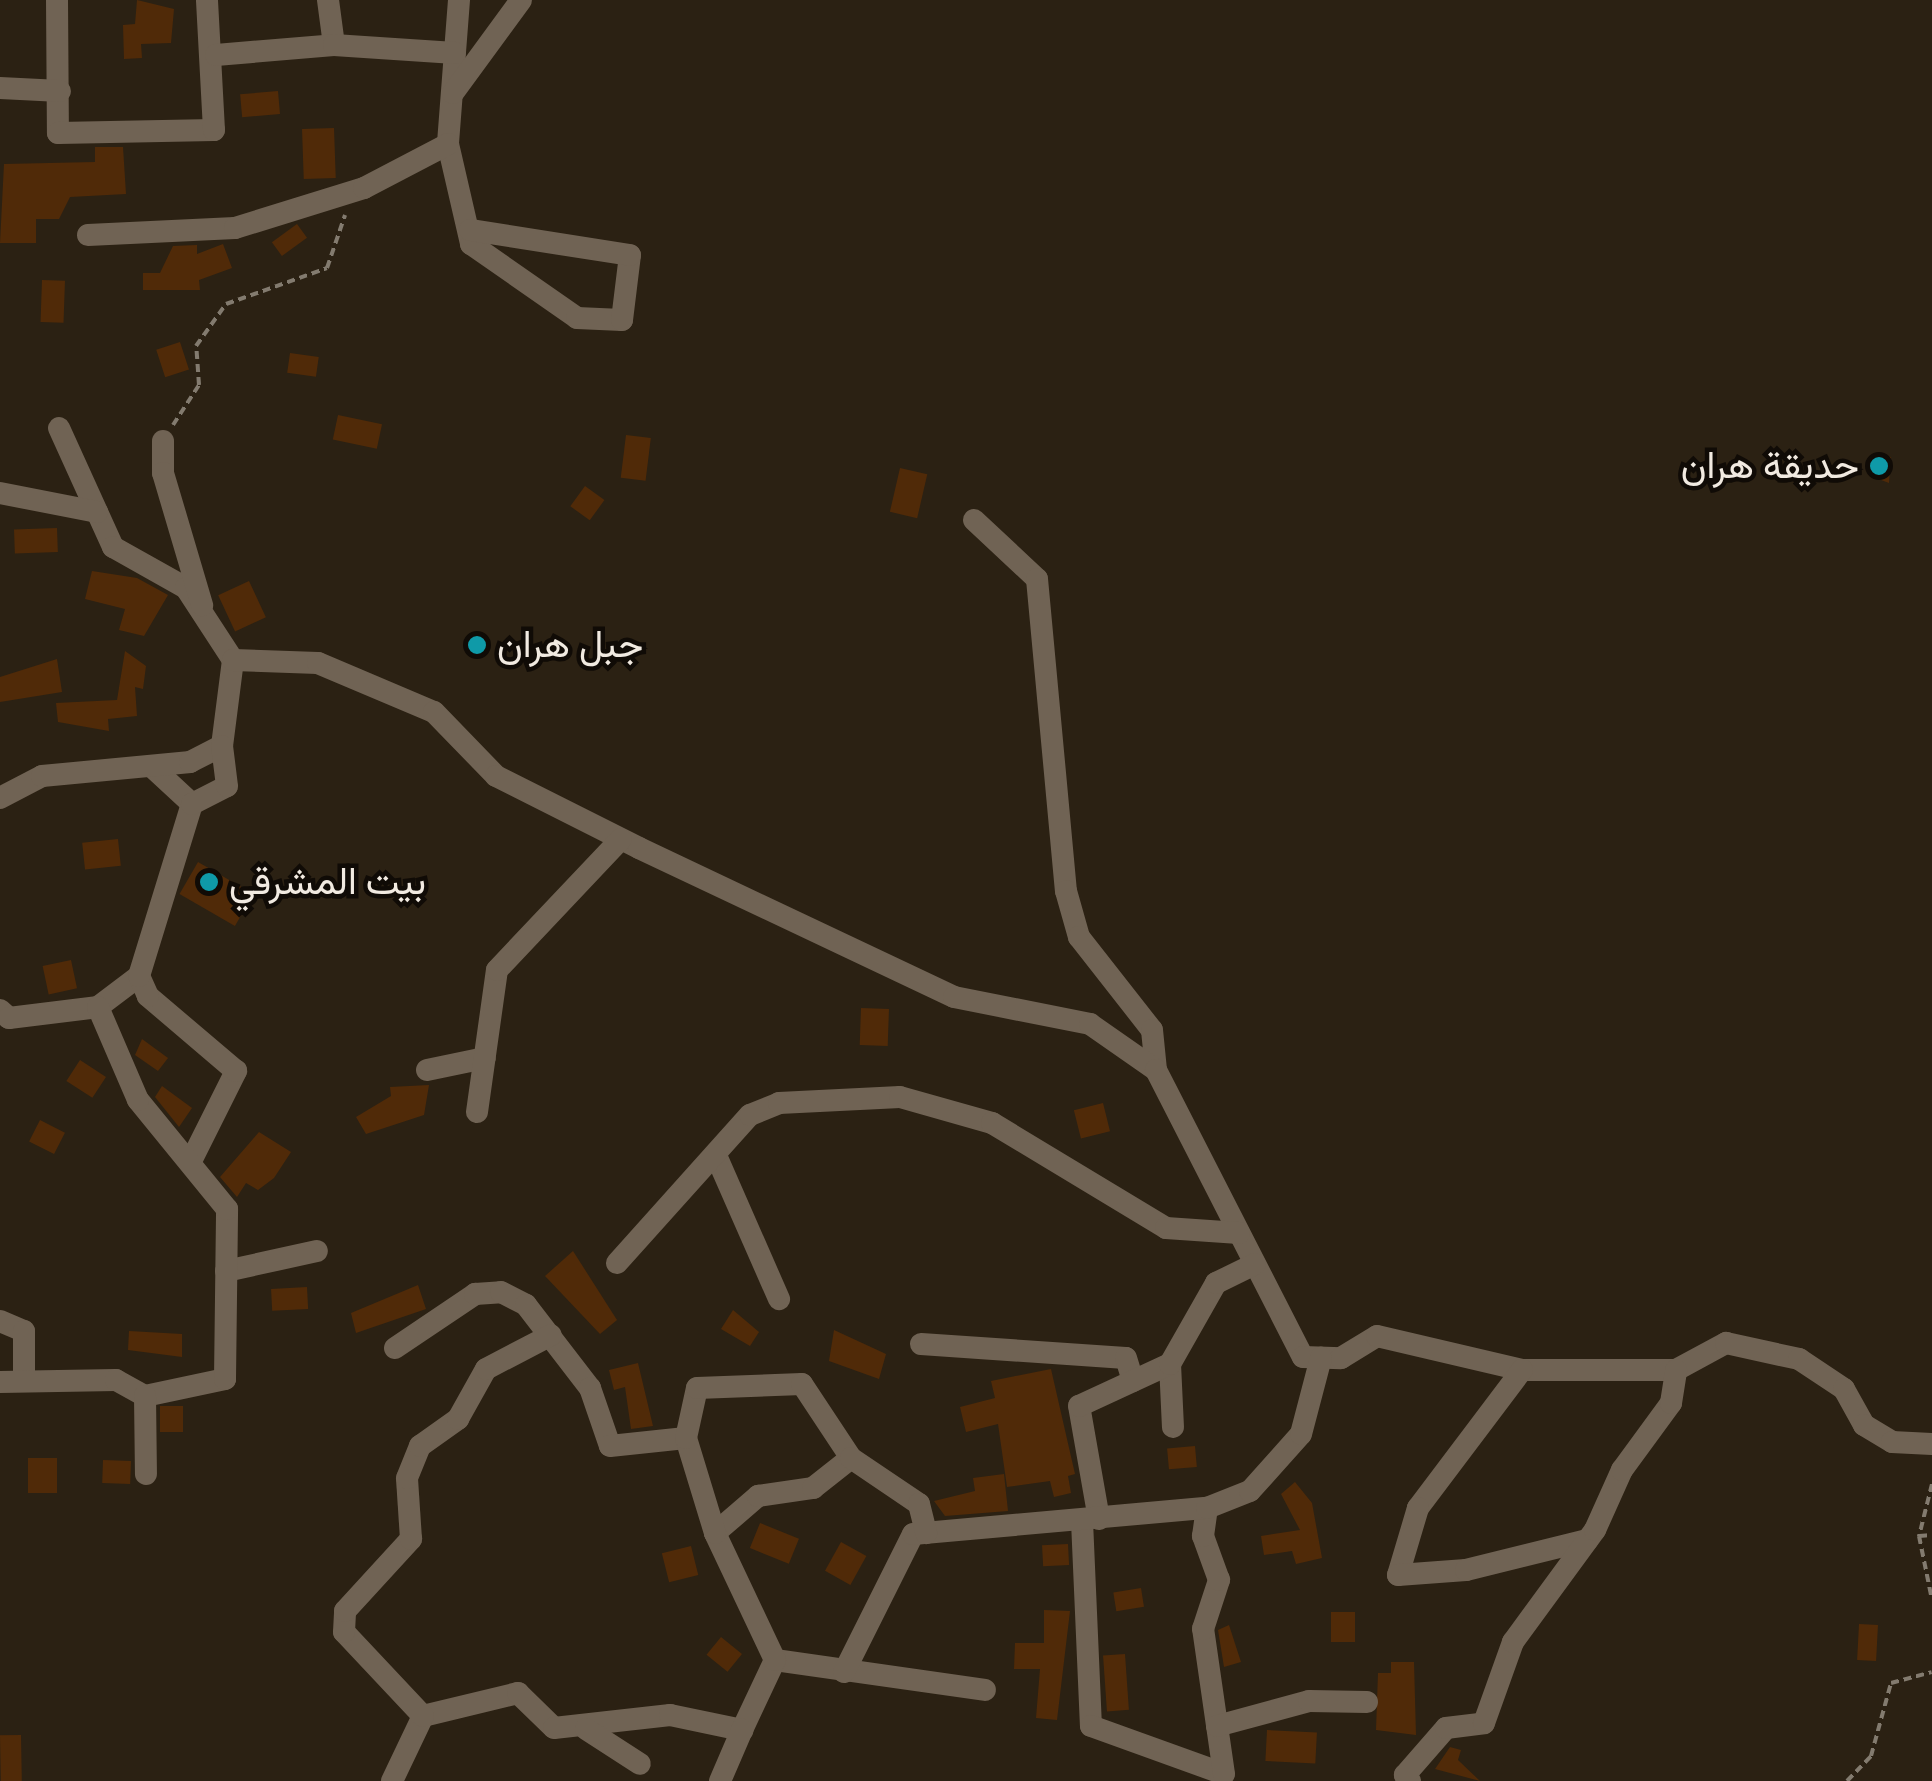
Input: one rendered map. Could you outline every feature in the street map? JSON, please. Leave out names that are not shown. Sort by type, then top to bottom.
[{"type":"street","points":[[57,0],[58,133],[214,130],[216,55],[207,0]]},
{"type":"street","points":[[328,0],[334,44]]},
{"type":"street","points":[[460,0],[448,144],[471,244],[577,318],[622,320],[630,255],[470,230]]},
{"type":"street","points":[[452,92],[520,0]]},
{"type":"street","points":[[216,55],[334,44],[456,53]]},
{"type":"street","points":[[0,88],[60,92]]},
{"type":"street","points":[[88,235],[235,228],[352,192],[448,144]]},
{"type":"street","points":[[0,1010],[9,1018],[98,1008],[140,976],[192,804],[227,786],[222,746],[233,660],[186,588],[112,547],[59,428]]},
{"type":"street","points":[[163,442],[163,473],[205,618]]},
{"type":"street","points":[[0,493],[97,512]]},
{"type":"street","points":[[974,520],[1037,579],[1066,891],[1080,938],[1152,1030],[1156,1070],[1302,1358],[1341,1358],[1377,1336],[1522,1370],[1676,1370],[1726,1343],[1799,1359],[1844,1389],[1864,1425],[1892,1442],[1932,1444]]},
{"type":"street","points":[[233,660],[318,663],[434,712],[496,776],[621,839],[954,997],[1090,1024],[1156,1070]]},
{"type":"street","points":[[0,798],[42,776],[150,766],[222,746]]},
{"type":"street","points":[[150,766],[192,804]]},
{"type":"street","points":[[478,1112],[497,970],[621,839]]},
{"type":"street","points":[[140,976],[148,996],[236,1071],[191,1161]]},
{"type":"street","points":[[0,1382],[116,1380],[145,1396],[225,1379],[227,1209],[138,1100],[98,1008]]},
{"type":"street","points":[[427,1070],[485,1058]]},
{"type":"street","points":[[617,1263],[763,1108],[900,1097],[992,1123],[1166,1228],[1239,1233]]},
{"type":"street","points":[[718,1160],[779,1300]]},
{"type":"street","points":[[226,1272],[318,1251]]},
{"type":"street","points":[[1173,1427],[1170,1364],[1216,1283],[1255,1264]]},
{"type":"street","points":[[395,1348],[488,1291],[526,1305],[552,1336],[590,1388],[610,1446],[686,1438]]},
{"type":"street","points":[[0,1322],[24,1331],[24,1379]]},
{"type":"street","points":[[423,1716],[344,1632],[345,1612],[411,1539],[408,1478],[420,1446],[458,1419],[486,1369],[552,1336]]},
{"type":"street","points":[[921,1344],[1126,1358],[1134,1380]]},
{"type":"street","points":[[844,1672],[913,1534],[1207,1508],[1250,1492],[1292,1452],[1322,1358]]},
{"type":"street","points":[[1170,1364],[1079,1406],[1091,1520],[1091,1726],[1224,1774],[1203,1629],[1219,1580],[1203,1536],[1207,1508]]},
{"type":"street","points":[[1522,1370],[1418,1508],[1398,1575],[1466,1570],[1587,1540]]},
{"type":"street","points":[[1410,1781],[1405,1775],[1446,1728],[1484,1723],[1513,1642],[1587,1540],[1670,1402],[1676,1370]]},
{"type":"street","points":[[775,1660],[715,1534],[686,1438],[697,1388],[792,1379],[812,1393],[851,1458],[909,1492],[926,1533]]},
{"type":"street","points":[[145,1396],[146,1474]]},
{"type":"street","points":[[715,1534],[758,1496],[813,1488],[851,1458]]},
{"type":"street","points":[[775,1660],[985,1690]]},
{"type":"street","points":[[720,1781],[775,1660]]},
{"type":"street","points":[[423,1716],[518,1693],[554,1728],[586,1729],[670,1716],[742,1730]]},
{"type":"street","points":[[1217,1726],[1309,1702],[1367,1702]]},
{"type":"street","points":[[392,1781],[423,1716]]},
{"type":"street","points":[[586,1729],[640,1764]]},
{"type":"path","points":[[163,442],[198,385],[196,346],[226,304],[327,268],[352,192]]},
{"type":"path","points":[[1932,1484],[1919,1536],[1932,1600]]},
{"type":"path","points":[[1919,1536],[1932,1536]]},
{"type":"path","points":[[1847,1781],[1870,1756],[1891,1683],[1932,1672]]},
{"type":"building","points":[[137,0],[174,9],[171,43],[141,44],[142,58],[124,59],[123,25],[135,24]]},
{"type":"building","points":[[278,91],[280,114],[242,117],[240,94]]},
{"type":"building","points":[[334,128],[336,178],[304,179],[302,129]]},
{"type":"building","points":[[95,147],[123,147],[126,194],[70,197],[59,219],[36,219],[36,243],[0,243],[4,164],[95,162]]},
{"type":"building","points":[[297,224],[307,238],[282,256],[272,242]]},
{"type":"building","points":[[223,244],[232,268],[199,280],[200,290],[143,290],[143,273],[160,273],[173,246],[197,245],[197,254]]},
{"type":"building","points":[[42,280],[65,281],[64,323],[41,322]]},
{"type":"building","points":[[180,342],[189,370],[165,377],[156,350]]},
{"type":"building","points":[[290,353],[319,357],[316,377],[287,373]]},
{"type":"building","points":[[338,415],[382,424],[377,449],[333,439]]},
{"type":"building","points":[[626,435],[651,438],[646,481],[621,478]]},
{"type":"building","points":[[1880,455],[1891,457],[1889,483],[1868,475]]},
{"type":"building","points":[[900,468],[927,474],[917,518],[890,512]]},
{"type":"building","points":[[585,486],[604,500],[590,520],[570,506]]},
{"type":"building","points":[[57,528],[58,552],[15,553],[14,530]]},
{"type":"building","points":[[92,571],[137,578],[168,595],[144,636],[119,630],[125,609],[85,599]]},
{"type":"building","points":[[249,581],[266,617],[235,632],[218,595]]},
{"type":"building","points":[[125,651],[146,666],[143,689],[135,687],[137,716],[108,719],[109,731],[58,722],[56,703],[117,700]]},
{"type":"building","points":[[57,659],[62,692],[0,702],[0,677]]},
{"type":"building","points":[[118,839],[121,866],[85,870],[82,843]]},
{"type":"building","name":"بيت المشرقي","points":[[198,862],[253,894],[235,926],[180,894]]},
{"type":"building","points":[[71,960],[77,988],[49,994],[43,966]]},
{"type":"building","points":[[861,1008],[889,1009],[888,1046],[860,1045]]},
{"type":"building","points":[[142,1039],[168,1058],[158,1071],[135,1055]]},
{"type":"building","points":[[80,1060],[106,1077],[92,1098],[66,1081]]},
{"type":"building","points":[[429,1085],[424,1115],[366,1134],[356,1117],[391,1096],[390,1087]]},
{"type":"building","points":[[162,1086],[192,1108],[179,1127],[155,1097]]},
{"type":"building","points":[[1103,1103],[1110,1131],[1081,1138],[1074,1110]]},
{"type":"building","points":[[40,1120],[65,1133],[54,1154],[29,1141]]},
{"type":"building","points":[[259,1132],[291,1152],[274,1178],[258,1190],[246,1183],[237,1197],[220,1177]]},
{"type":"building","points":[[573,1251],[617,1320],[600,1334],[545,1276]]},
{"type":"building","points":[[418,1285],[426,1309],[356,1333],[351,1313]]},
{"type":"building","points":[[307,1287],[308,1309],[272,1311],[271,1289]]},
{"type":"building","points":[[733,1310],[759,1332],[750,1346],[721,1329]]},
{"type":"building","points":[[834,1330],[886,1354],[879,1379],[829,1361]]},
{"type":"building","points":[[129,1331],[182,1334],[182,1357],[128,1350]]},
{"type":"building","points":[[638,1363],[653,1426],[631,1429],[625,1387],[614,1390],[609,1370]]},
{"type":"building","points":[[1051,1369],[1075,1474],[1068,1476],[1071,1493],[1054,1497],[1050,1481],[1007,1487],[998,1424],[966,1432],[960,1407],[995,1398],[991,1381]]},
{"type":"building","points":[[160,1406],[183,1406],[183,1432],[160,1432]]},
{"type":"building","points":[[1195,1446],[1197,1467],[1169,1469],[1167,1448]]},
{"type":"building","points":[[28,1458],[57,1458],[57,1493],[28,1493]]},
{"type":"building","points":[[103,1460],[131,1461],[130,1484],[102,1483]]},
{"type":"building","points":[[1004,1474],[1008,1511],[945,1516],[934,1501],[975,1491],[973,1478]]},
{"type":"building","points":[[1295,1482],[1312,1503],[1322,1558],[1296,1564],[1292,1551],[1264,1555],[1261,1536],[1300,1530],[1281,1494]]},
{"type":"building","points":[[760,1523],[799,1539],[789,1564],[750,1548]]},
{"type":"building","points":[[841,1542],[866,1556],[850,1585],[825,1571]]},
{"type":"building","points":[[1068,1544],[1069,1565],[1043,1566],[1042,1545]]},
{"type":"building","points":[[691,1546],[698,1575],[669,1582],[662,1553]]},
{"type":"building","points":[[1141,1588],[1144,1607],[1116,1611],[1113,1592]]},
{"type":"building","points":[[1044,1610],[1070,1611],[1057,1720],[1036,1718],[1040,1669],[1014,1669],[1015,1643],[1044,1643]]},
{"type":"building","points":[[1331,1612],[1355,1612],[1355,1642],[1331,1642]]},
{"type":"building","points":[[1859,1624],[1878,1625],[1876,1661],[1857,1660]]},
{"type":"building","points":[[1229,1625],[1241,1662],[1224,1667],[1218,1630]]},
{"type":"building","points":[[721,1637],[742,1654],[728,1672],[707,1655]]},
{"type":"building","points":[[1125,1654],[1129,1710],[1107,1711],[1103,1656]]},
{"type":"building","points":[[1391,1662],[1414,1662],[1416,1735],[1376,1730],[1378,1673],[1391,1673]]},
{"type":"building","points":[[1267,1730],[1317,1733],[1315,1764],[1265,1761]]},
{"type":"building","points":[[0,1735],[21,1735],[22,1781],[1,1781]]},
{"type":"building","points":[[1450,1747],[1461,1750],[1458,1760],[1480,1781],[1435,1769]]},
{"type":"place","name":"حديقة هران","points":[[1879,466]]},
{"type":"place","name":"جبل هران","points":[[477,645]]},
{"type":"place","name":"بيت المشرقي","points":[[209,882]]}]
